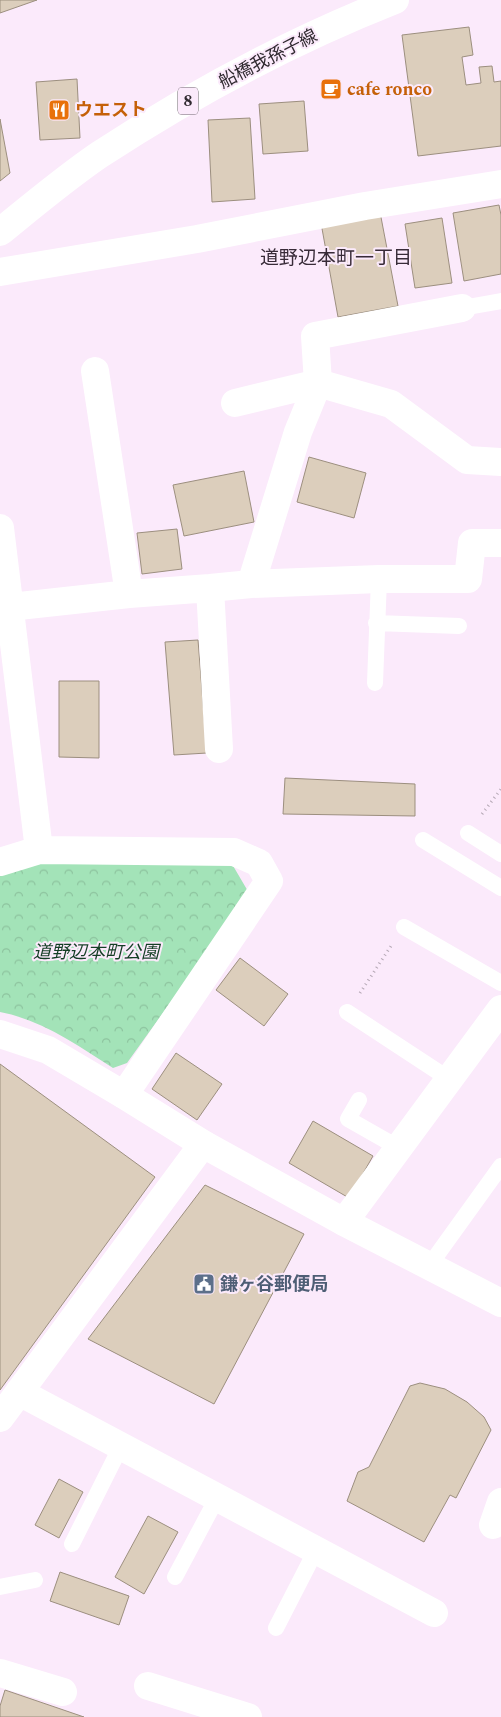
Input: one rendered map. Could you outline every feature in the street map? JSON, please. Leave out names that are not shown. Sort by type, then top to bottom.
[{"type":"street","name":"船橋我孫子線","points":[[0,232],[92,160],[164,115],[245,69],[297,43],[350,18],[395,0]]},
{"type":"street","points":[[0,272],[197,239],[365,206],[501,184]]},
{"type":"street","points":[[251,584],[298,432],[318,383],[315,336],[462,308]]},
{"type":"street","points":[[95,371],[129,594]]},
{"type":"street","points":[[235,403],[318,383],[391,404],[468,460],[501,462]]},
{"type":"street","points":[[0,528],[5,607],[39,850]]},
{"type":"street","points":[[5,607],[251,584],[379,579],[468,579],[472,543],[501,543]]},
{"type":"street","points":[[210,588],[219,749]]},
{"type":"street","points":[[0,862],[39,850],[234,852],[259,863],[269,881],[124,1094]]},
{"type":"street","points":[[344,1222],[501,1009]]},
{"type":"street","points":[[0,1034],[48,1050],[124,1094],[203,1144],[344,1222],[501,1303]]},
{"type":"street","points":[[0,1418],[203,1144]]},
{"type":"street","points":[[19,1392],[434,1612]]},
{"type":"street","points":[[0,1673],[63,1692]]},
{"type":"street","points":[[148,1686],[244,1717]]},
{"type":"lane","points":[[462,308],[501,301]]},
{"type":"lane","points":[[375,683],[379,579]]},
{"type":"lane","points":[[376,623],[459,626]]},
{"type":"lane","points":[[468,833],[501,854]]},
{"type":"lane","points":[[423,840],[501,888]]},
{"type":"lane","points":[[404,926],[501,983]]},
{"type":"lane","points":[[347,1012],[449,1079]]},
{"type":"lane","points":[[359,1100],[348,1119],[399,1148]]},
{"type":"lane","points":[[430,1266],[501,1166]]},
{"type":"lane","points":[[72,1544],[121,1446]]},
{"type":"lane","points":[[175,1577],[217,1498]]},
{"type":"lane","points":[[276,1628],[316,1550]]},
{"type":"lane","points":[[0,1587],[35,1580]]},
{"type":"path","points":[[468,833],[501,789]]},
{"type":"path","points":[[347,1012],[404,926]]},
{"type":"green space","name":"道野辺本町公園","points":[[41,863],[232,864],[249,893],[127,1063],[113,1068],[45,1027],[0,1012],[0,874]]},
{"type":"building","points":[[0,0],[37,0],[0,13]]},
{"type":"building","points":[[469,27],[473,55],[462,57],[466,85],[481,83],[479,67],[492,66],[494,82],[501,81],[501,146],[418,156],[402,35]]},
{"type":"building","points":[[77,79],[80,138],[40,140],[36,82]]},
{"type":"building","points":[[304,101],[308,151],[263,154],[259,104]]},
{"type":"building","points":[[250,118],[255,199],[212,202],[208,120]]},
{"type":"building","points":[[0,119],[10,173],[0,181]]},
{"type":"building","points":[[499,205],[501,215],[501,274],[464,281],[453,213]]},
{"type":"building","points":[[380,212],[398,306],[338,317],[321,223]]},
{"type":"building","points":[[442,218],[452,283],[415,288],[405,224]]},
{"type":"building","points":[[309,457],[366,473],[354,518],[297,502]]},
{"type":"building","points":[[244,471],[254,522],[184,536],[173,485]]},
{"type":"building","points":[[177,529],[182,569],[142,574],[137,533]]},
{"type":"building","points":[[198,640],[207,753],[174,755],[165,642]]},
{"type":"building","points":[[59,681],[99,681],[99,758],[59,757]]},
{"type":"building","points":[[285,778],[415,784],[415,816],[283,814]]},
{"type":"building","points":[[240,958],[288,994],[264,1026],[216,990]]},
{"type":"building","points":[[176,1053],[222,1084],[197,1120],[152,1089]]},
{"type":"building","points":[[0,1064],[155,1177],[0,1390]]},
{"type":"building","points":[[313,1121],[373,1156],[349,1198],[289,1163]]},
{"type":"building","points":[[205,1185],[304,1234],[214,1404],[88,1339]]},
{"type":"building","points":[[420,1383],[445,1389],[467,1402],[484,1417],[491,1430],[456,1498],[450,1495],[424,1542],[347,1501],[358,1472],[369,1467],[410,1386]]},
{"type":"building","points":[[59,1479],[83,1492],[59,1538],[35,1525]]},
{"type":"building","points":[[148,1516],[178,1532],[144,1594],[115,1577]]},
{"type":"building","points":[[60,1572],[129,1596],[119,1625],[50,1601]]},
{"type":"building","points":[[5,1690],[84,1717],[0,1717],[0,1706]]},
{"type":"place","name":"cafe ronco","points":[[331,89]]},
{"type":"place","name":"ウエスト","points":[[59,110]]},
{"type":"place","name":"鎌ヶ谷郵便局","points":[[204,1284]]},
{"type":"district","name":"道野辺本町一丁目","points":[[336,258]]}]
